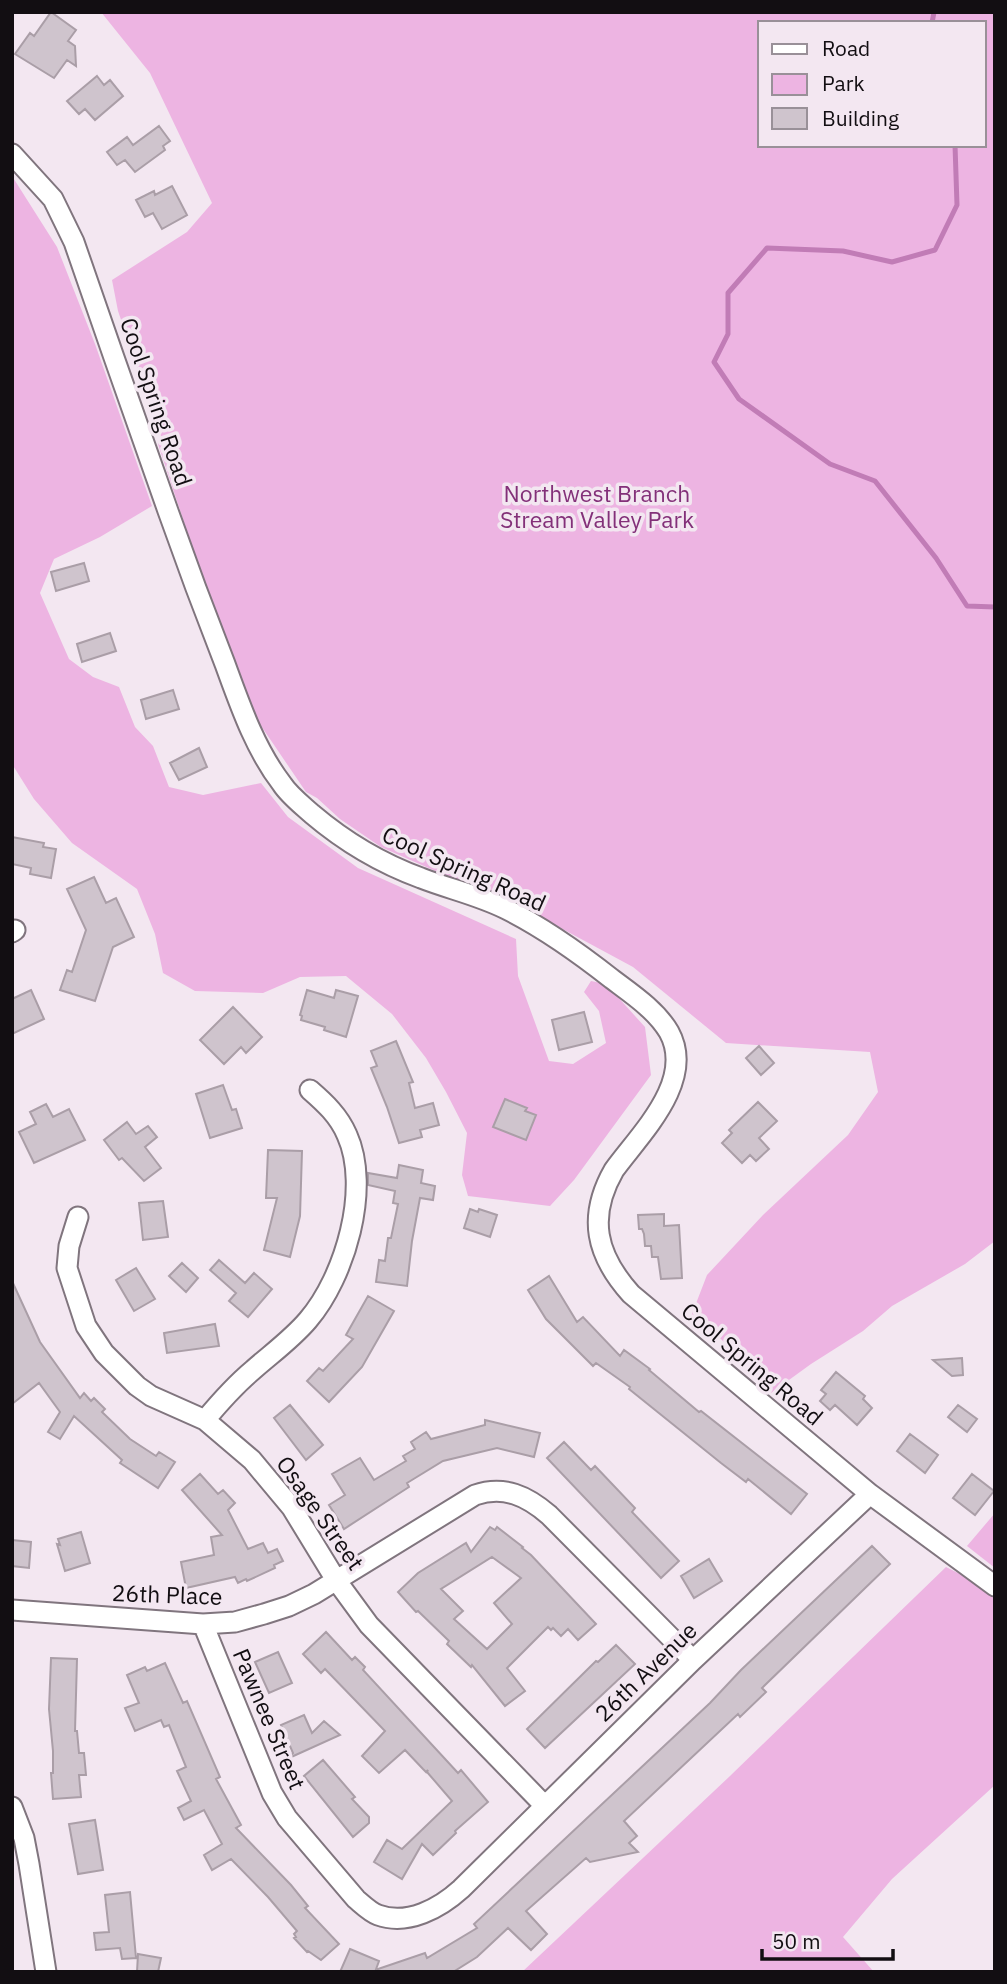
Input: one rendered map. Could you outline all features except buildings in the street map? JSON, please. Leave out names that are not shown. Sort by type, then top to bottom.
[{"type":"street","name":"Cool Spring Road","points":[[12,154],[53,199],[74,242],[188,568],[233,686],[263,756],[283,787],[352,845],[412,874],[462,890],[538,926],[583,956],[656,1016],[669,1033],[675,1049],[674,1079],[664,1103],[607,1183],[597,1213],[601,1244],[615,1277],[631,1294],[870,1494],[995,1586]]},
{"type":"street","points":[[205,1420],[227,1394],[309,1320],[332,1283],[346,1248],[356,1187],[352,1150],[339,1120],[310,1090]]},
{"type":"street","name":"Osage Street","points":[[78,1217],[72,1230],[67,1268],[86,1326],[104,1353],[137,1386],[161,1401],[205,1420],[232,1440],[270,1478],[292,1507],[336,1580],[369,1625],[545,1805]]},
{"type":"street","name":"26th Place","points":[[12,1610],[203,1624],[235,1622],[289,1606],[475,1495],[487,1491],[510,1492],[537,1504],[693,1660]]},
{"type":"street","name":"26th Avenue","points":[[461,1889],[693,1660],[870,1494]]},
{"type":"street","name":"Pawnee Street","points":[[203,1624],[272,1793],[287,1818],[355,1899],[379,1915],[413,1916],[435,1908],[461,1889]]},
{"type":"street","points":[[12,1807],[24,1838],[46,1972]]},
{"type":"green space","name":"Northwest Branch Stream Valley Park","points":[[101,12],[995,12],[995,1241],[965,1264],[892,1306],[863,1331],[771,1393],[721,1339],[690,1319],[707,1275],[763,1215],[848,1135],[878,1092],[870,1052],[726,1043],[633,967],[544,919],[381,847],[306,792],[255,717],[234,673],[158,444],[161,436],[118,311],[112,280],[187,232],[212,203],[150,73]]},
{"type":"green space","points":[[12,176],[57,247],[95,344],[152,506],[100,537],[54,559],[40,593],[69,659],[93,677],[119,687],[135,727],[153,746],[169,787],[203,795],[261,783],[288,817],[358,868],[516,939],[518,976],[549,1061],[573,1064],[606,1043],[599,1011],[584,992],[591,981],[606,984],[645,1027],[651,1075],[574,1180],[550,1206],[468,1196],[462,1175],[467,1133],[446,1092],[426,1058],[392,1014],[346,976],[300,977],[263,993],[195,991],[163,973],[155,934],[137,889],[72,843],[34,799],[12,764]]},
{"type":"green space","points":[[995,1513],[995,1568],[967,1546]]},
{"type":"green space","points":[[946,1567],[995,1599],[995,1785],[892,1879],[843,1937],[874,1972],[522,1972],[730,1776]]},
{"type":"waterway","points":[[932,21],[934,12]]},
{"type":"waterway","points":[[955,147],[957,205],[935,250],[892,262],[843,251],[767,248],[728,293],[728,334],[714,362],[739,399],[830,464],[875,481],[936,558],[967,606],[995,607]]}]
